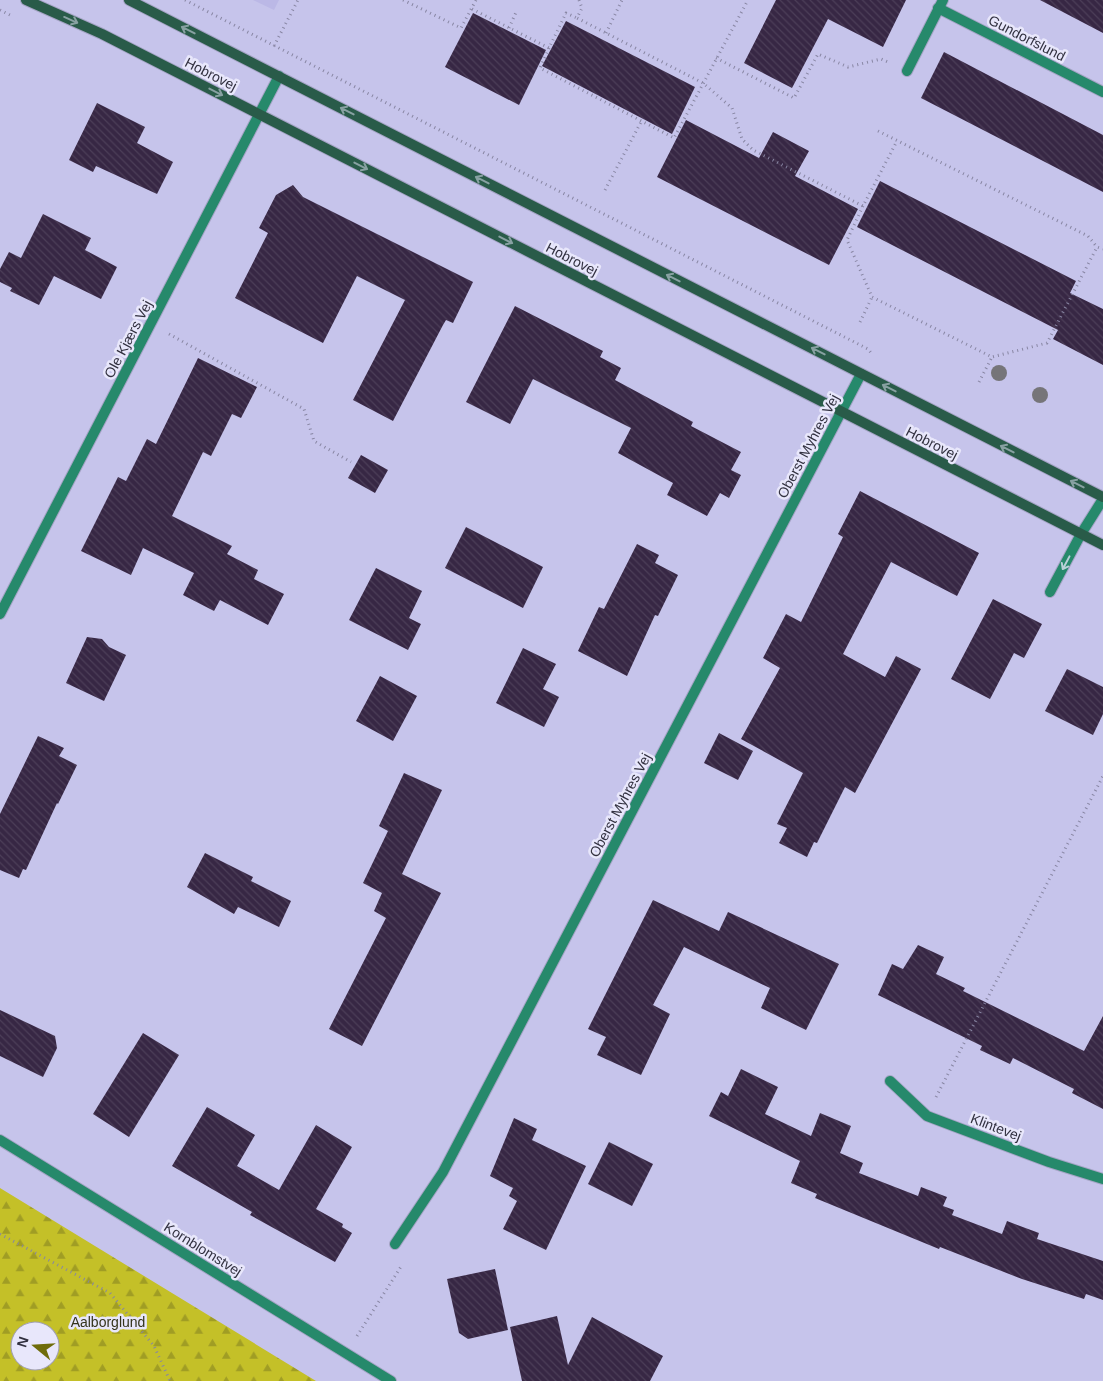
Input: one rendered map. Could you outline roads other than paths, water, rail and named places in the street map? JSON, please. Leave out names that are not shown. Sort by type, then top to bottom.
[{"type":"main road","name":"Hobrovej","points":[[26,0],[102,34],[1103,545]]},
{"type":"main road","name":"Hobrovej","points":[[129,0],[1103,498]]},
{"type":"street","name":"Gundorfslund","points":[[907,72],[940,4],[1103,92]]},
{"type":"street","name":"Ole Kjærs Vej","points":[[0,614],[279,76]]},
{"type":"street","name":"Oberst Myhres Vej","points":[[394,1244],[442,1172],[861,374]]},
{"type":"street","points":[[1050,592],[1103,498]]},
{"type":"street","name":"Klintevej","points":[[890,1081],[927,1116],[1049,1162],[1103,1179]]},
{"type":"street","name":"Kornblomstvej","points":[[0,1140],[391,1381]]},
{"type":"park label","name":"Aalborglund","points":[[108,1322]]}]
